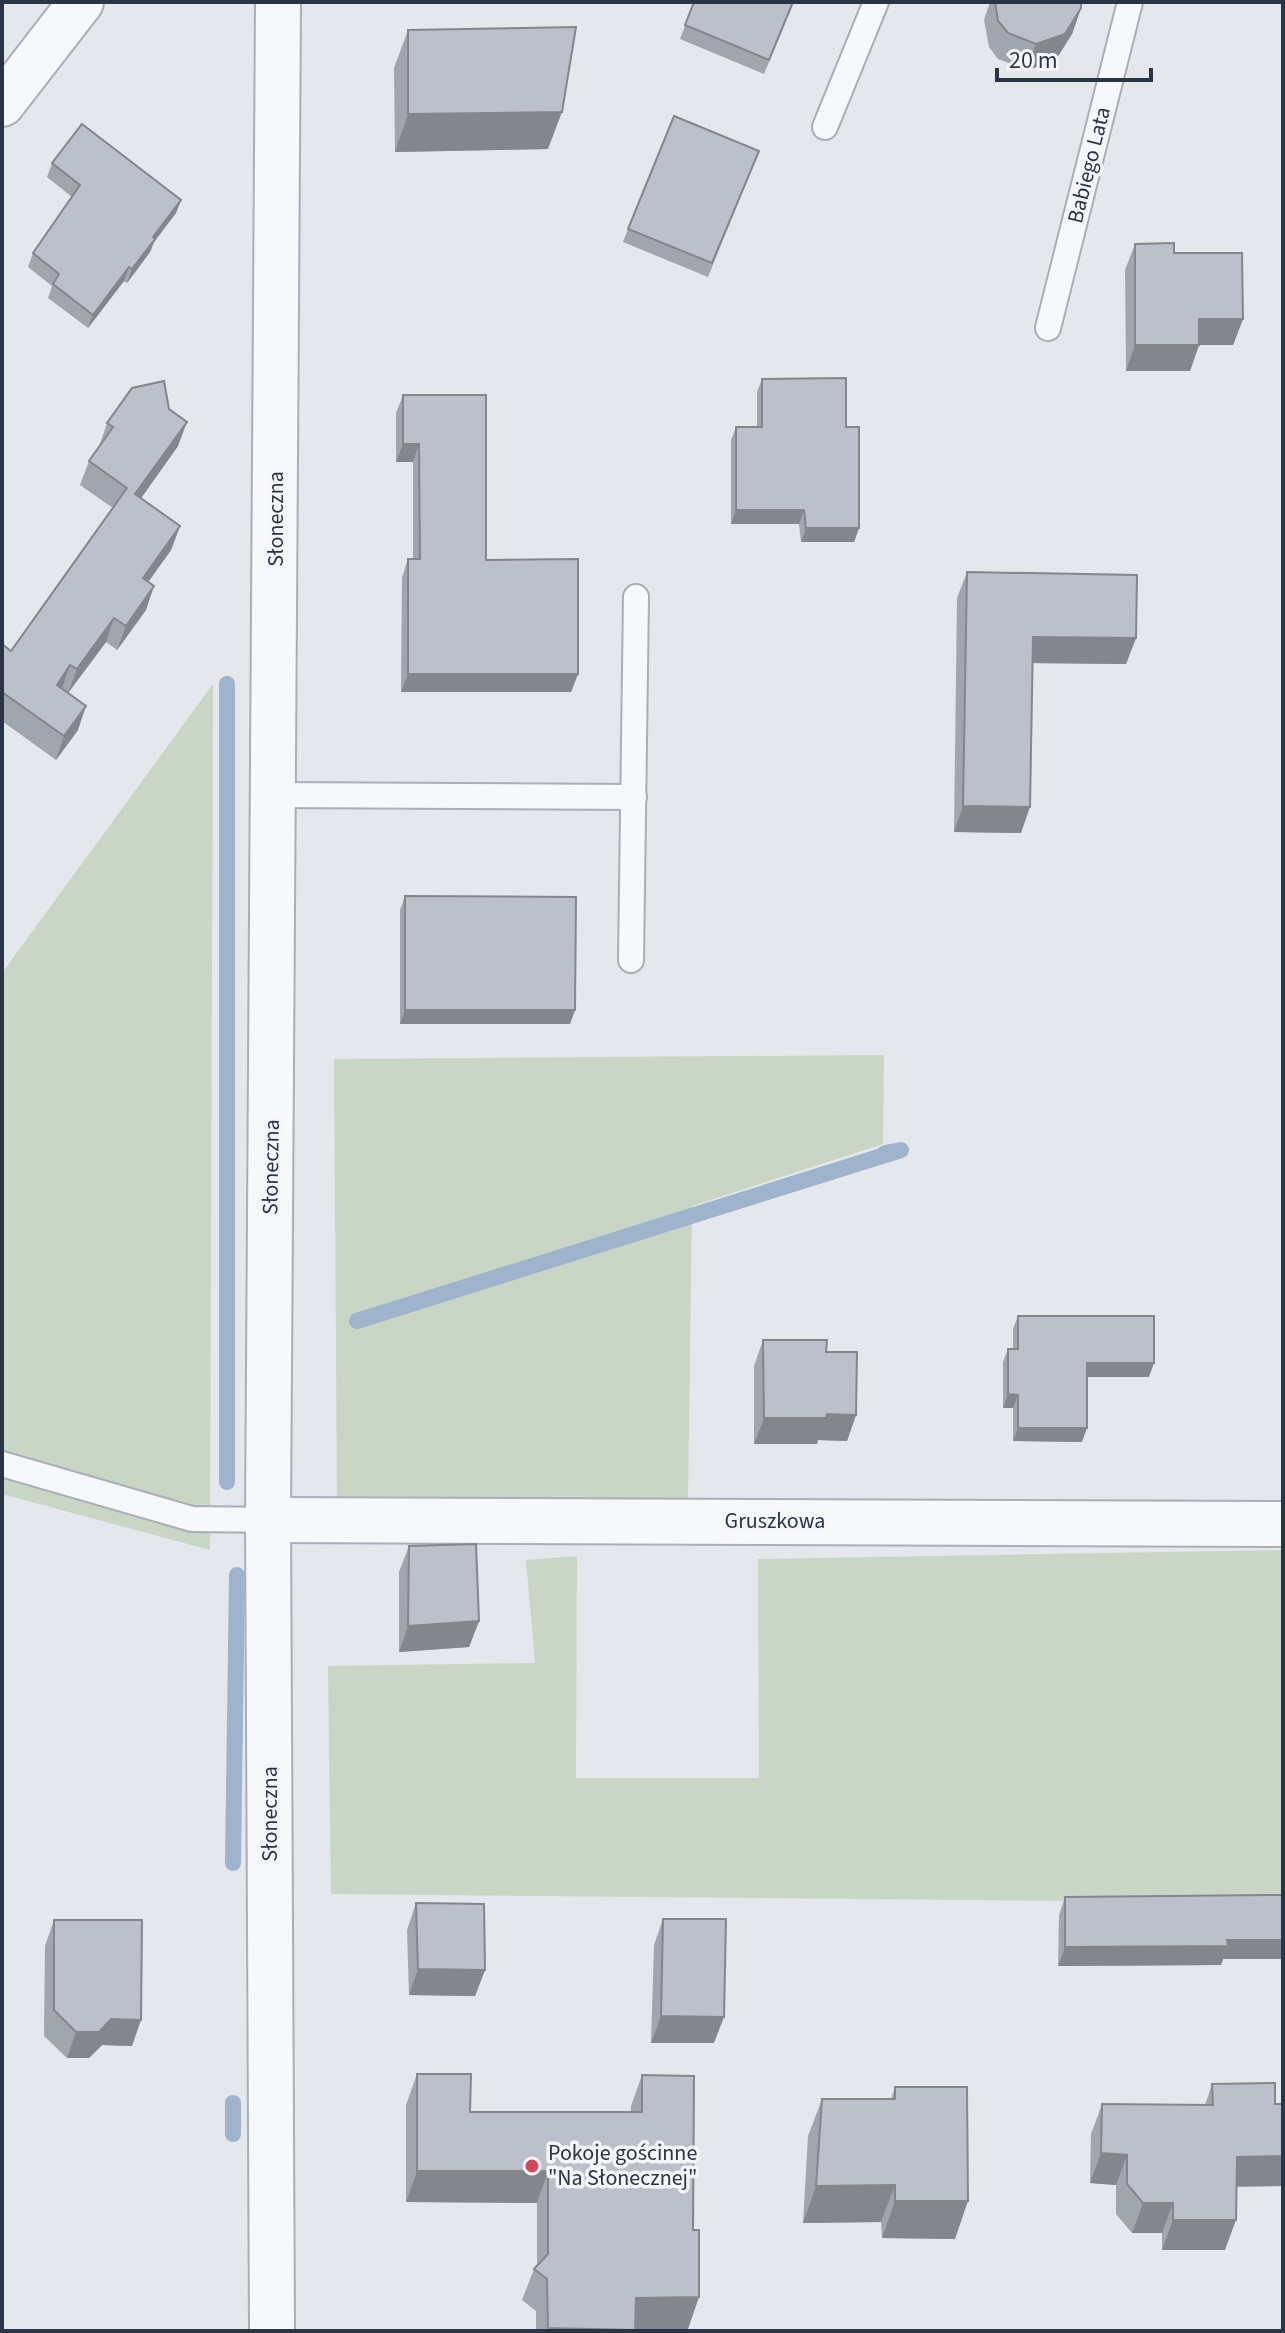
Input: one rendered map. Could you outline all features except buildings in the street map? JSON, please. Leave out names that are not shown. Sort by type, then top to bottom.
[{"type":"street","points":[[2,104],[81,2]]},
{"type":"street","name":"Słoneczna","points":[[272,2331],[268,1520],[278,2]]},
{"type":"street","name":"Gruszkowa","points":[[268,1520],[1283,1524]]},
{"type":"lane","points":[[825,127],[876,2]]},
{"type":"lane","name":"Babiego Lata","points":[[1048,328],[1130,2]]},
{"type":"lane","points":[[631,960],[636,597]]},
{"type":"lane","points":[[275,795],[634,797]]},
{"type":"lane","points":[[2,1464],[192,1519],[268,1520]]},
{"type":"green space","points":[[213,684],[210,1550],[2,1494],[2,973]]},
{"type":"green space","points":[[884,1055],[883,1144],[692,1206],[688,1502],[337,1502],[334,1059]]},
{"type":"green space","points":[[1283,1550],[1283,1903],[331,1894],[328,1666],[535,1663],[526,1560],[577,1556],[576,1778],[759,1778],[758,1559]]},
{"type":"waterway","points":[[227,684],[227,1482]]},
{"type":"waterway","points":[[357,1321],[901,1150],[885,1153]]},
{"type":"waterway","points":[[233,1863],[237,1575]]},
{"type":"waterway","points":[[233,2103],[233,2134]]},
{"type":"place","name":"Pokoje gościnne \"Na Słonecznej\"","points":[[532,2166]]}]
